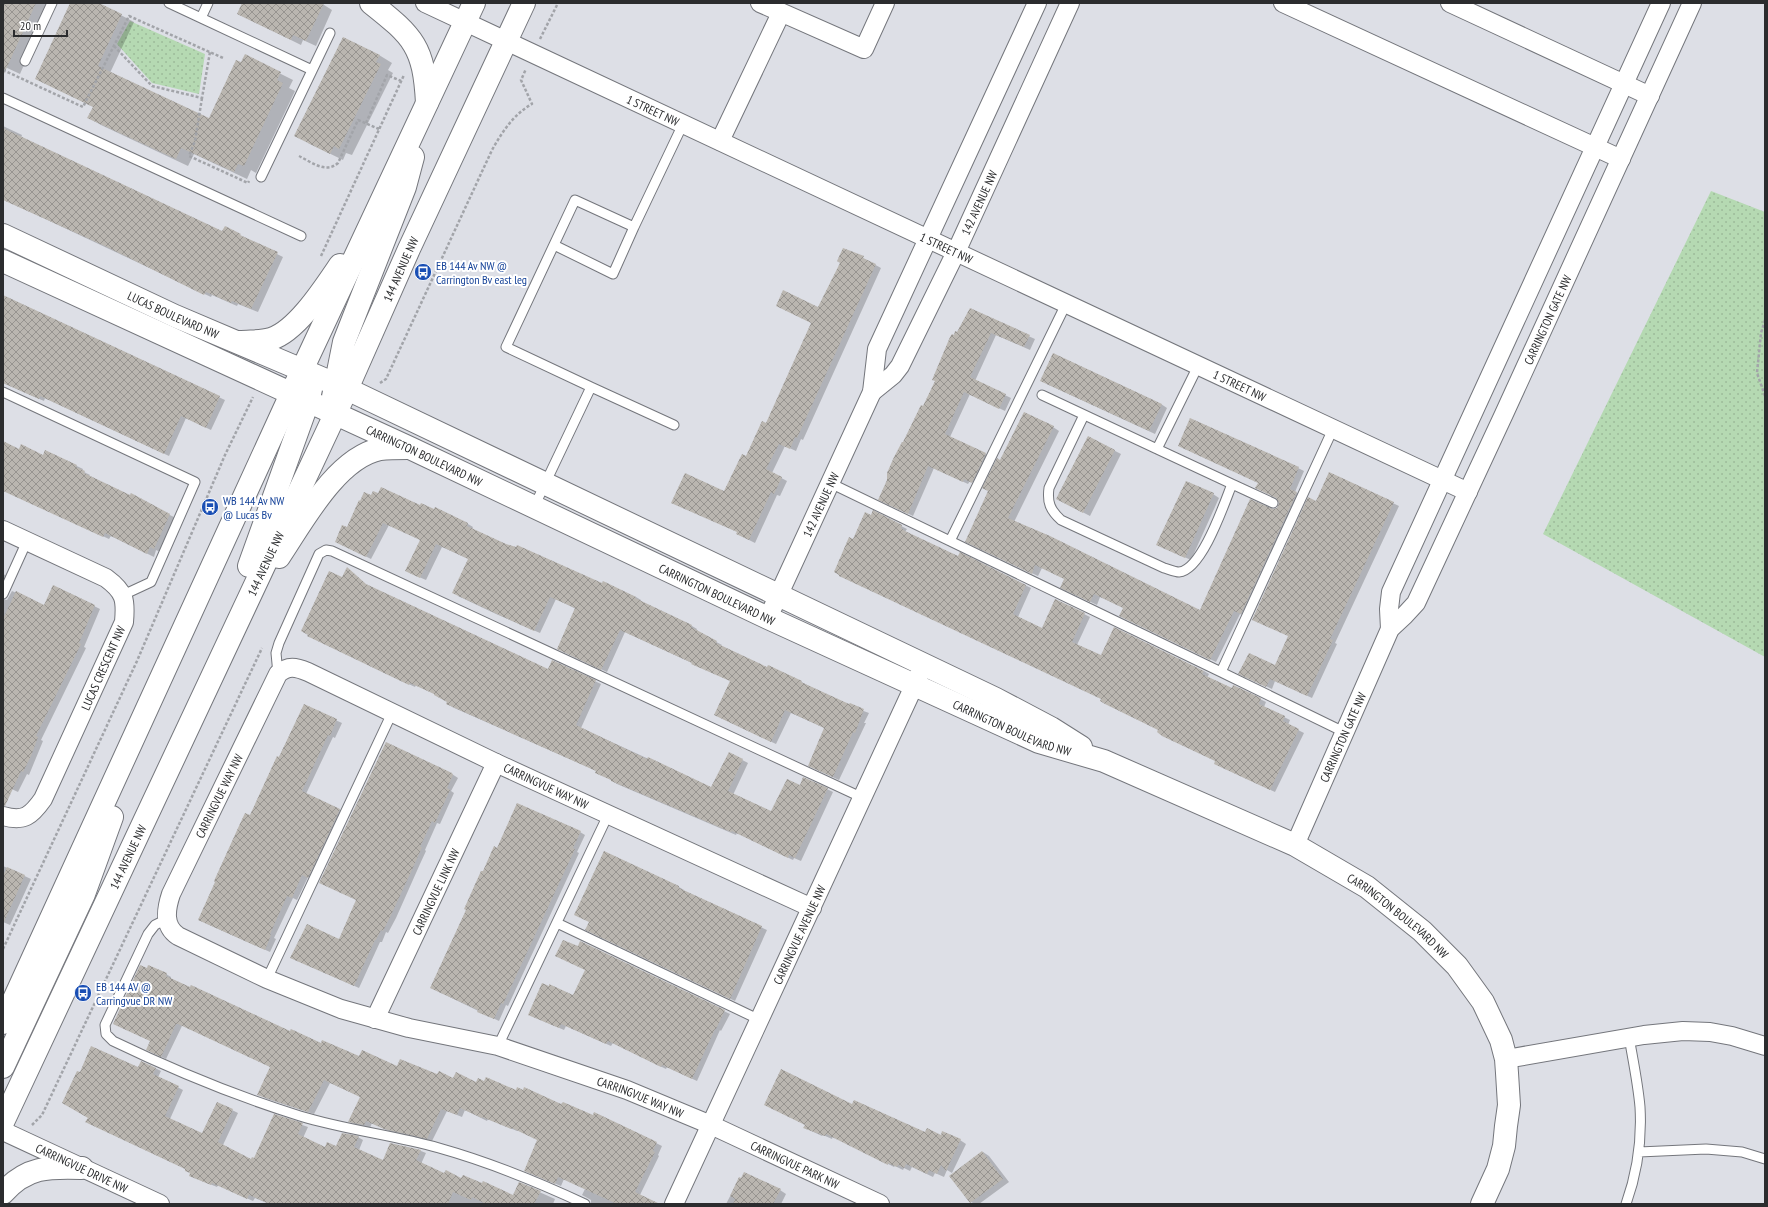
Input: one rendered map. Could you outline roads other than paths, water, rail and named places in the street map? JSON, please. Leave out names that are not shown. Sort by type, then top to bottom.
[{"type":"main road","points":[[341,386],[344,342],[405,187],[427,103],[426,77],[416,46],[398,24],[371,3]]},
{"type":"main road","name":"144 AVENUE NW","points":[[3,1122],[334,414],[341,386],[412,242],[524,3]]},
{"type":"main road","points":[[3,1023],[144,716],[300,398],[311,385],[310,375],[302,370],[470,12]]},
{"type":"main road","points":[[240,342],[270,339],[279,335],[294,324],[321,292],[374,216]]},
{"type":"main road","name":"LUCAS BOULEVARD NW","points":[[3,235],[175,316],[240,342],[341,386]]},
{"type":"main road","name":"LUCAS BOULEVARD NW","points":[[3,261],[334,414]]},
{"type":"main road","name":"CARRINGTON BOULEVARD NW","points":[[341,386],[924,664],[1051,728],[1104,761]]},
{"type":"main road","points":[[203,695],[300,398]]},
{"type":"main road","name":"CARRINGTON BOULEVARD NW","points":[[334,414],[410,448],[768,618],[1039,742],[1104,761],[1295,845],[1368,887],[1390,904],[1440,948],[1457,966],[1483,1002],[1501,1040],[1506,1059],[1508,1105],[1504,1146],[1498,1168],[1482,1204]]},
{"type":"main road","points":[[243,609],[331,481],[347,465],[358,458],[379,450],[410,448]]},
{"type":"main road","points":[[3,1067],[84,894],[116,805],[144,716]]},
{"type":"main road","points":[[3,990],[54,912]]},
{"type":"main road","points":[[3,1193],[18,1180],[35,1170],[50,1167],[82,1168]]},
{"type":"street","name":"1 STREET NW","points":[[425,3],[470,12],[507,41],[533,54],[1468,492]]},
{"type":"street","points":[[760,3],[781,14],[864,49],[885,3]]},
{"type":"street","name":"142 AVENUE NW","points":[[768,618],[872,392],[877,349],[1037,3]]},
{"type":"street","name":"142 AVENUE NW","points":[[872,392],[893,375],[900,366],[956,252],[1070,3]]},
{"type":"street","points":[[1283,3],[1621,159]]},
{"type":"street","points":[[1450,3],[1650,96]]},
{"type":"street","name":"CARRINGTON GATE NW","points":[[1390,629],[1388,609],[1391,592],[1661,3]]},
{"type":"street","name":"CARRINGTON GATE NW","points":[[1295,845],[1390,629],[1416,603],[1692,3]]},
{"type":"street","points":[[720,141],[781,14]]},
{"type":"street","points":[[3,530],[106,578],[118,587],[123,595]]},
{"type":"street","name":"LUCAS CRESCENT NW","points":[[3,816],[19,819],[27,816],[35,811],[43,799],[124,622],[125,608],[123,595]]},
{"type":"street","name":"CARRINGVUE AVENUE NW","points":[[674,1204],[924,664]]},
{"type":"street","name":"CARRINGVUE WAY NW","points":[[711,1125],[627,1090],[498,1046],[375,1019],[334,1006],[267,979],[178,936],[168,927],[166,919],[167,906],[171,894],[278,674],[290,667],[300,669],[496,763],[812,908]]},
{"type":"street","name":"CARRINGVUE LINK NW","points":[[375,1019],[496,763]]},
{"type":"street","points":[[1506,1059],[1629,1037],[1676,1032],[1710,1032],[1732,1036],[1765,1046]]},
{"type":"street","name":"CARRINGVUE PARK NW","points":[[711,1125],[880,1204]]},
{"type":"street","name":"CARRINGVUE DRIVE NW","points":[[3,1132],[160,1204]]},
{"type":"lane","points":[[25,62],[52,3]]},
{"type":"lane","points":[[169,3],[312,70]]},
{"type":"lane","points":[[201,18],[208,3]]},
{"type":"lane","points":[[261,177],[330,32]]},
{"type":"lane","points":[[3,98],[301,236]]},
{"type":"lane","points":[[554,245],[613,274],[683,124]]},
{"type":"lane","points":[[634,227],[575,200],[506,347],[674,425]]},
{"type":"lane","points":[[950,541],[1066,304]]},
{"type":"lane","points":[[1157,449],[1198,366]]},
{"type":"lane","points":[[534,507],[591,386]]},
{"type":"lane","points":[[3,392],[195,482],[151,582],[123,595]]},
{"type":"lane","points":[[1042,395],[1273,503]]},
{"type":"lane","points":[[1084,415],[1049,488],[1047,499],[1052,512],[1061,520],[1164,568],[1180,572],[1192,566],[1204,550],[1232,484]]},
{"type":"lane","points":[[1221,672],[1333,429]]},
{"type":"lane","points":[[830,483],[1344,732]]},
{"type":"lane","points":[[3,594],[27,541]]},
{"type":"lane","points":[[278,674],[276,653],[279,643],[319,554],[326,550],[332,551],[863,798]]},
{"type":"lane","points":[[267,979],[392,713]]},
{"type":"lane","points":[[498,1046],[608,815]]},
{"type":"lane","points":[[166,919],[155,925],[148,934],[105,1025],[106,1034],[113,1041],[190,1077],[236,1094],[301,1116],[439,1148],[486,1163],[585,1204]]},
{"type":"lane","points":[[557,923],[760,1020]]},
{"type":"lane","points":[[1626,1204],[1634,1179],[1639,1152],[1640,1108],[1629,1037]]},
{"type":"lane","points":[[1639,1152],[1706,1149],[1742,1152],[1765,1160]]},
{"type":"place","name":"EB 144 Av NW @ Carrington Bv east leg","points":[[423,272]]},
{"type":"place","name":"WB 144 Av NW @ Lucas Bv","points":[[210,507]]},
{"type":"place","name":"EB 144 AV @ Carringvue DR NW","points":[[83,993]]}]
